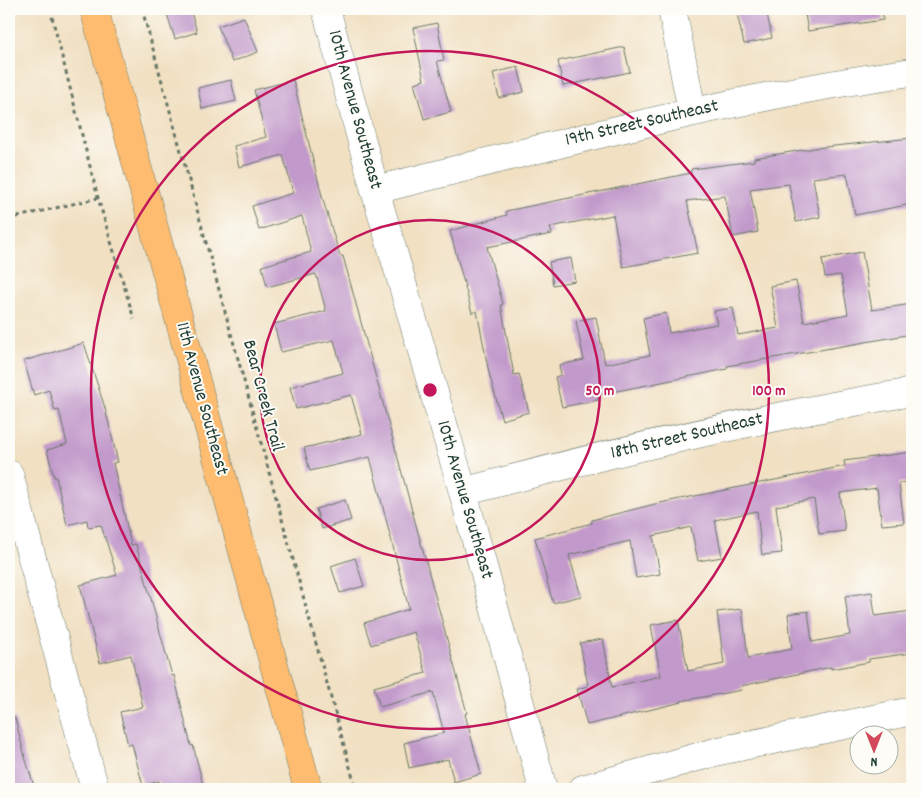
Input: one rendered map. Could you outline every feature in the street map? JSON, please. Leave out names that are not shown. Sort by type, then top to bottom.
[{"type":"main road","name":"11th Avenue Southeast","points":[[94,9],[308,789]]},
{"type":"street","name":"10th Avenue Southeast","points":[[326,9],[375,190],[463,492],[543,789]]},
{"type":"street","points":[[672,9],[692,111]]},
{"type":"street","name":"19th Street Southeast","points":[[375,190],[692,111],[912,72]]},
{"type":"street","name":"18th Street Southeast","points":[[463,492],[691,434],[824,407],[912,392]]},
{"type":"street","points":[[9,474],[95,789]]},
{"type":"street","points":[[583,789],[719,751],[912,711]]},
{"type":"path","points":[[50,9],[98,198],[134,319]]},
{"type":"path","name":"Bear Creek Trail","points":[[142,9],[356,789]]},
{"type":"path","points":[[9,219],[98,198]]},
{"type":"building","points":[[190,9],[197,32],[175,39],[167,14]]},
{"type":"building","points":[[736,9],[766,9],[772,38],[744,44]]},
{"type":"building","points":[[804,9],[882,9],[883,20],[808,31]]},
{"type":"building","points":[[244,17],[258,52],[232,62],[218,26]]},
{"type":"building","points":[[437,23],[444,60],[437,61],[451,112],[424,119],[414,83],[424,80],[413,28]]},
{"type":"building","points":[[624,47],[630,72],[563,86],[558,61]]},
{"type":"building","points":[[518,67],[524,92],[499,98],[493,73]]},
{"type":"building","points":[[231,80],[236,101],[202,109],[198,88]]},
{"type":"building","points":[[293,80],[323,200],[340,256],[343,256],[467,713],[465,714],[481,774],[454,782],[448,759],[409,768],[404,743],[444,733],[433,692],[380,707],[374,687],[426,673],[414,632],[371,645],[364,623],[409,609],[370,457],[310,471],[304,448],[362,434],[351,395],[296,409],[290,387],[343,373],[334,340],[281,352],[274,324],[326,311],[316,274],[267,287],[262,266],[311,252],[302,216],[259,230],[252,206],[293,193],[283,155],[239,167],[234,146],[266,137],[254,90]]},
{"type":"building","points":[[912,138],[912,204],[855,215],[847,174],[813,178],[820,217],[796,222],[789,184],[750,189],[758,232],[733,237],[725,196],[687,201],[698,253],[623,267],[613,215],[550,227],[552,234],[487,247],[503,304],[501,305],[514,375],[519,374],[529,412],[502,420],[489,373],[477,311],[472,313],[450,231],[507,215],[506,211],[691,173],[691,169],[754,161],[754,158],[815,148]]},
{"type":"building","points":[[862,252],[872,310],[912,304],[912,334],[727,366],[727,369],[597,395],[598,400],[562,407],[555,377],[561,375],[559,365],[584,360],[576,321],[596,317],[605,364],[650,355],[643,318],[666,313],[669,333],[717,324],[714,311],[733,308],[738,335],[778,328],[770,286],[796,281],[804,322],[848,314],[841,275],[825,277],[822,259]]},
{"type":"building","points":[[571,258],[575,281],[553,285],[549,262]]},
{"type":"building","points":[[84,343],[105,408],[118,462],[113,463],[131,545],[136,544],[172,676],[174,675],[191,746],[193,745],[204,789],[161,789],[159,781],[143,786],[132,744],[128,745],[120,712],[143,707],[131,655],[100,663],[80,585],[117,575],[101,525],[88,527],[87,520],[67,525],[56,477],[54,477],[47,450],[67,444],[59,410],[55,411],[49,390],[34,395],[24,361]]},
{"type":"building","points":[[912,452],[912,482],[899,483],[904,523],[882,525],[877,488],[840,493],[845,531],[819,534],[814,499],[776,506],[782,553],[762,555],[757,511],[715,520],[722,557],[698,561],[691,527],[653,536],[660,574],[636,578],[630,541],[569,555],[581,596],[553,603],[535,538],[592,523],[592,520],[655,504],[845,466],[844,461]]},
{"type":"building","points":[[345,500],[351,520],[322,529],[316,509]]},
{"type":"building","points":[[355,558],[364,586],[340,593],[331,566]]},
{"type":"building","points":[[872,592],[875,616],[912,611],[912,653],[869,659],[869,662],[831,669],[831,667],[741,686],[742,690],[681,701],[587,725],[577,689],[588,686],[580,643],[603,639],[612,687],[661,676],[651,625],[678,620],[688,671],[724,664],[717,612],[742,609],[748,658],[792,649],[788,614],[808,611],[812,642],[850,635],[845,596]]},
{"type":"building","points":[[15,718],[35,789],[9,789],[9,719]]}]
